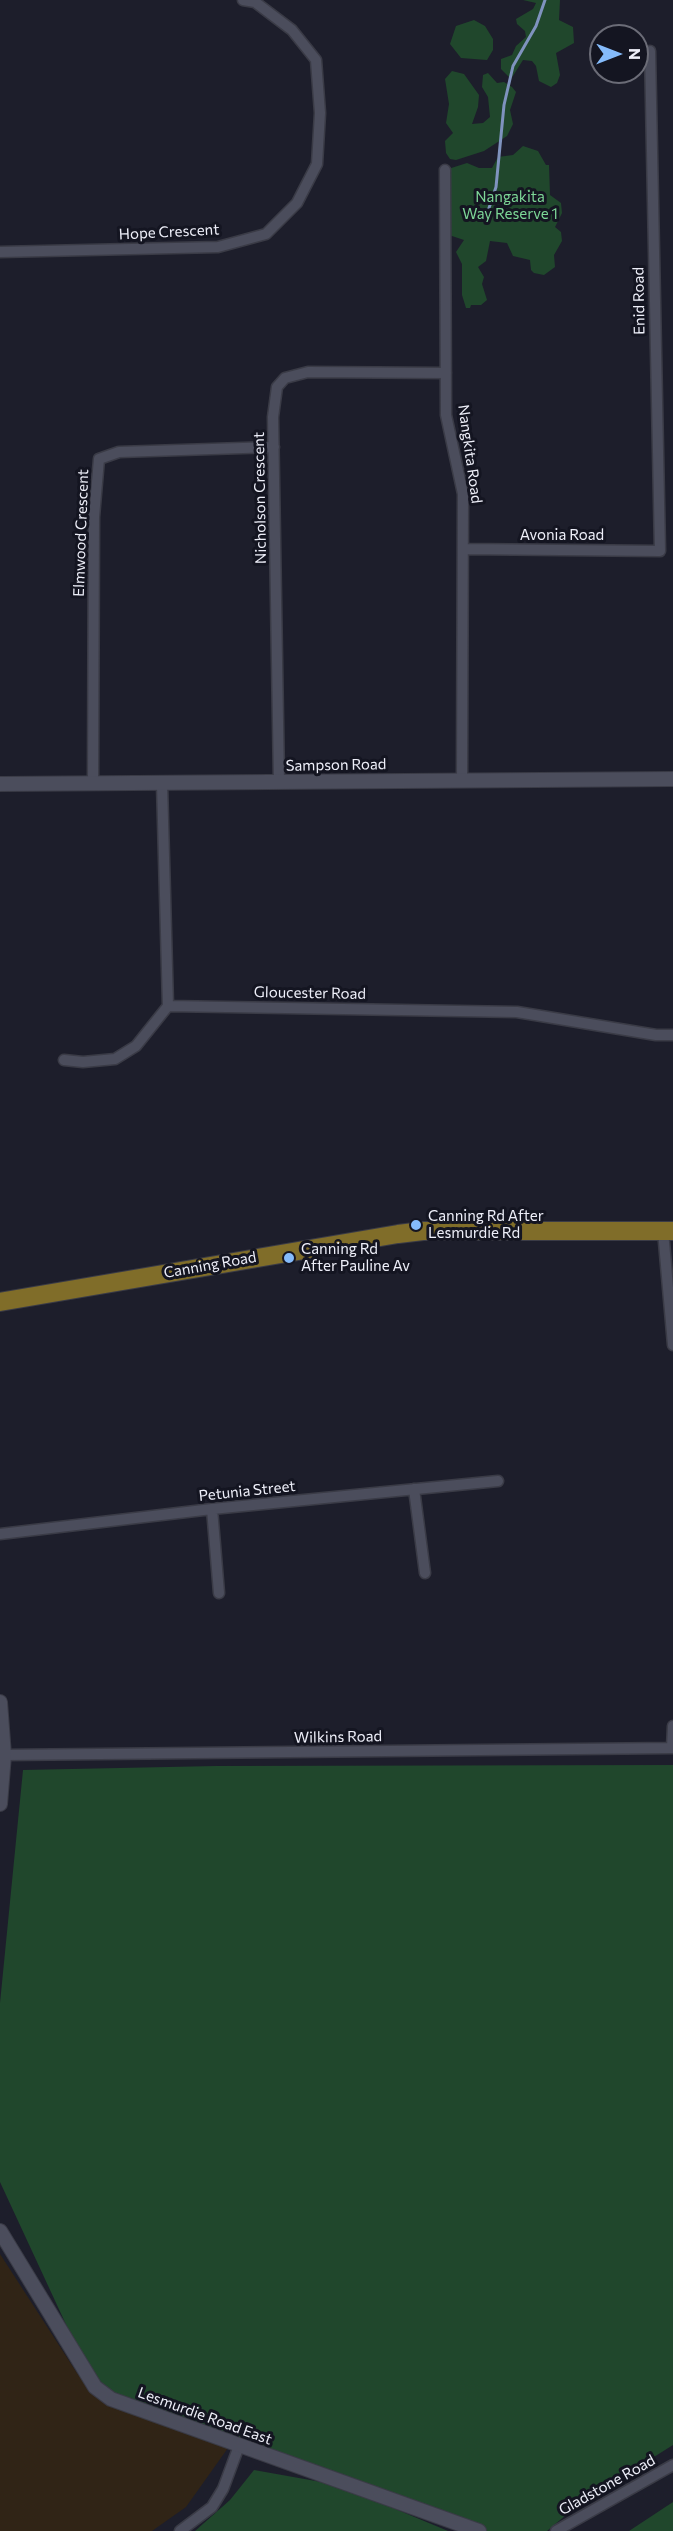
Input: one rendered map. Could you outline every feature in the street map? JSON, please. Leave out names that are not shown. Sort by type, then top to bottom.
[{"type":"main road","name":"Canning Road","points":[[0,1302],[423,1231],[668,1231]]},
{"type":"street","name":"Hope Crescent","points":[[0,252],[218,247],[266,234],[297,203],[317,164],[320,113],[316,60],[292,30],[255,2],[243,0]]},
{"type":"street","name":"Enid Road","points":[[650,51],[660,551]]},
{"type":"street","name":"Nangkita Road","points":[[445,170],[446,415],[463,494],[462,779]]},
{"type":"street","name":"Nicholson Crescent","points":[[279,782],[274,447],[277,387],[285,378],[308,372],[446,373]]},
{"type":"street","name":"Elmwood Crescent","points":[[93,784],[94,517],[99,459],[119,452],[274,447]]},
{"type":"street","name":"Avonia Road","points":[[464,549],[660,551]]},
{"type":"street","name":"Sampson Road","points":[[0,784],[673,779]]},
{"type":"street","points":[[64,1060],[83,1062],[115,1059],[136,1046],[168,1006],[162,784]]},
{"type":"street","name":"Gloucester Road","points":[[168,1006],[517,1012],[656,1035],[673,1035]]},
{"type":"street","points":[[668,1231],[673,1345]]},
{"type":"street","name":"Petunia Street","points":[[0,1534],[212,1509],[498,1481]]},
{"type":"street","points":[[414,1489],[425,1573]]},
{"type":"street","points":[[212,1509],[219,1593]]},
{"type":"street","points":[[0,1702],[4,1755],[0,1804]]},
{"type":"street","points":[[673,1726],[673,1748]]},
{"type":"street","name":"Wilkins Road","points":[[4,1755],[673,1748]]},
{"type":"street","name":"Lesmurdie Road East","points":[[0,2231],[95,2387],[111,2399],[478,2531]]},
{"type":"street","points":[[180,2531],[205,2514],[218,2498],[239,2446]]},
{"type":"street","name":"Gladstone Road","points":[[556,2531],[673,2465]]},
{"type":"shaded area","points":[[0,2254],[77,2373],[102,2401],[228,2448],[186,2507],[152,2531],[0,2531]]},
{"type":"green space","points":[[523,0],[560,0],[559,20],[573,27],[574,43],[556,53],[560,75],[557,83],[551,87],[539,81],[536,66],[532,61],[523,60],[511,79],[501,69],[501,59],[512,55],[516,46],[526,37],[525,31],[517,24],[516,19],[533,9],[536,3]]},
{"type":"green space","points":[[474,20],[485,26],[493,39],[493,50],[487,60],[461,58],[450,44],[456,26]]},
{"type":"green space","points":[[452,71],[464,74],[479,95],[478,107],[472,124],[483,123],[490,117],[488,97],[482,87],[483,75],[488,73],[497,83],[504,82],[516,92],[510,110],[513,124],[507,136],[484,151],[456,160],[450,159],[446,153],[445,141],[453,133],[446,123],[449,104],[445,79]]},
{"type":"green space","name":"Nangakita Way Reserve 1","points":[[523,146],[538,151],[546,165],[549,165],[550,195],[561,203],[562,213],[555,227],[561,232],[562,241],[554,255],[555,267],[544,275],[534,273],[531,270],[530,260],[513,256],[507,243],[490,241],[486,261],[478,267],[484,277],[482,284],[487,300],[481,305],[471,305],[470,308],[466,308],[462,295],[462,264],[456,252],[464,240],[446,234],[445,170],[467,163],[479,168],[492,168],[498,157],[513,155]]},
{"type":"green space","points":[[673,1765],[673,2445],[579,2504],[547,2531],[479,2531],[95,2387],[0,2182],[0,2003],[23,1770],[216,1766]]},
{"type":"green space","points":[[254,2470],[338,2485],[448,2531],[195,2531],[230,2500]]},
{"type":"green space","points":[[673,2502],[673,2531],[629,2531]]},
{"type":"waterway","points":[[486,217],[496,187],[504,105],[513,66],[536,26],[545,0]]},
{"type":"place","name":"Canning Rd After Lesmurdie Rd","points":[[416,1225]]},
{"type":"place","name":"Canning Rd After Pauline Av","points":[[289,1258]]}]
